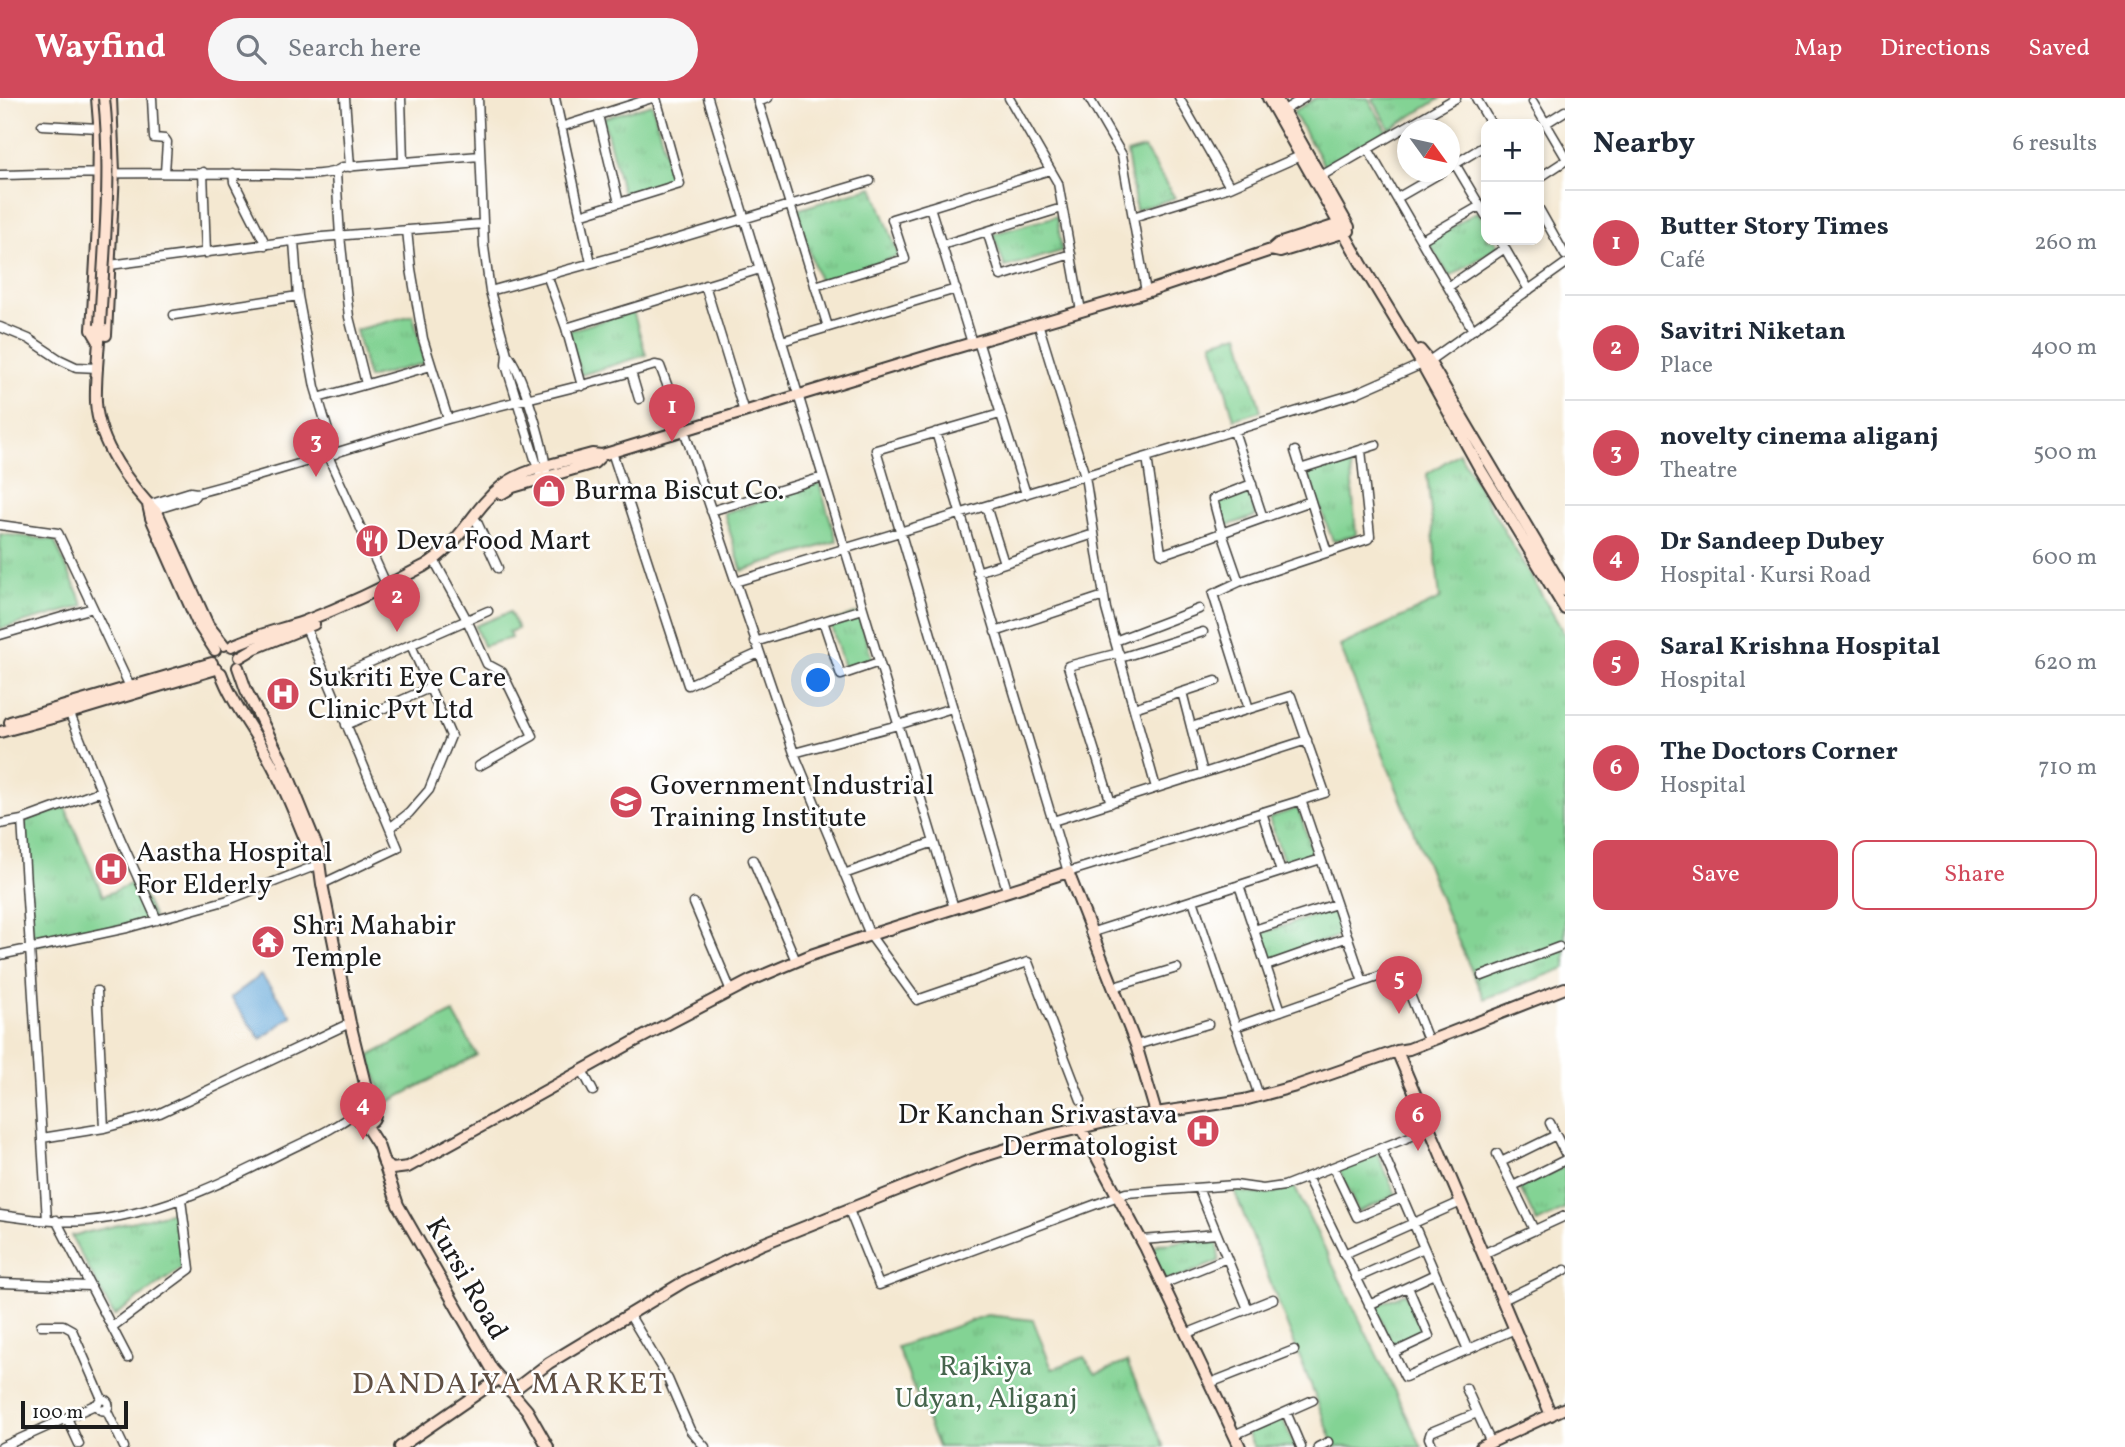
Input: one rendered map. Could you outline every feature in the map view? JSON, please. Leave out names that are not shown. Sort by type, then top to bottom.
[{"type":"main road","points":[[97,98],[99,172],[92,330],[99,342]]},
{"type":"main road","points":[[104,98],[107,192],[96,402],[100,424],[112,454],[151,507],[151,518],[198,624],[224,647],[236,649],[246,690],[283,763],[320,854],[322,884],[350,1023],[367,1086],[365,1114]]},
{"type":"main road","points":[[99,342],[106,334],[110,265],[114,172],[111,98]]},
{"type":"main road","points":[[1268,98],[1321,176],[1345,228]]},
{"type":"main road","points":[[1276,98],[1300,156],[1426,363],[1479,467],[1561,585],[1565,609]]},
{"type":"main road","points":[[319,863],[311,854],[275,770],[216,668],[224,647],[303,622],[435,563],[488,499],[514,477],[594,463],[607,454],[1146,292],[1271,250],[1280,252],[1345,228]]},
{"type":"main road","points":[[0,732],[216,668],[233,671],[255,648],[306,628],[435,563],[457,547],[498,495],[542,472]]},
{"type":"main road","points":[[0,725],[68,710]]},
{"type":"main road","points":[[384,1164],[392,1169],[408,1167],[731,990],[796,961],[1068,872],[1136,1045],[1156,1113]]},
{"type":"main road","points":[[1397,1051],[1407,1043],[1565,980]]},
{"type":"main road","points":[[511,1392],[550,1363],[685,1281],[749,1250],[972,1160],[1081,1128],[1259,1096],[1296,1086],[1409,1049],[1565,988]]},
{"type":"main road","points":[[1397,1051],[1551,1415]]},
{"type":"main road","name":"Kursi Road","points":[[365,1114],[398,1205],[482,1353],[527,1410],[548,1447]]},
{"type":"main road","points":[[1081,1128],[1142,1240],[1240,1447]]},
{"type":"main road","points":[[400,1447],[500,1378]]},
{"type":"main road","points":[[1486,1445],[1505,1442],[1565,1408]]},
{"type":"street","points":[[152,98],[154,137],[167,142],[165,172]]},
{"type":"street","points":[[345,98],[349,167]]},
{"type":"street","points":[[401,98],[403,162]]},
{"type":"street","points":[[478,98],[483,224],[490,291],[508,354],[514,362],[528,398],[542,472]]},
{"type":"street","points":[[555,98],[591,263]]},
{"type":"street","points":[[561,127],[654,98],[680,184],[580,215]]},
{"type":"street","points":[[708,98],[954,908]]},
{"type":"street","points":[[768,98],[757,100],[828,327]]},
{"type":"street","points":[[1009,98],[1058,183],[1081,311]]},
{"type":"street","points":[[1089,98],[1122,155],[1146,292]]},
{"type":"street","points":[[1179,98],[1230,187]]},
{"type":"street","points":[[1280,112],[1304,98]]},
{"type":"street","points":[[1321,176],[1456,98]]},
{"type":"street","points":[[1476,98],[1488,119]]},
{"type":"street","points":[[1533,102],[1565,158],[1544,174]]},
{"type":"street","points":[[1546,123],[1565,111]]},
{"type":"street","points":[[598,115],[619,203]]},
{"type":"street","points":[[42,125],[99,128]]},
{"type":"street","points":[[1460,160],[1481,148]]},
{"type":"street","points":[[1368,149],[1472,330]]},
{"type":"street","points":[[0,175],[99,172],[336,173],[343,167],[480,156]]},
{"type":"street","points":[[1133,217],[1230,187],[1300,156]]},
{"type":"street","points":[[816,286],[905,259],[892,219],[1050,170]]},
{"type":"street","points":[[203,172],[206,253]]},
{"type":"street","points":[[233,173],[234,183],[266,245]]},
{"type":"street","points":[[336,173],[349,317],[366,384]]},
{"type":"street","points":[[1421,240],[1480,206],[1460,177]]},
{"type":"street","points":[[490,291],[870,181]]},
{"type":"street","points":[[1397,198],[1425,182]]},
{"type":"street","points":[[930,207],[1026,494]]},
{"type":"street","points":[[942,245],[1062,208]]},
{"type":"street","points":[[1544,218],[1565,255]]},
{"type":"street","points":[[110,265],[294,241],[483,224]]},
{"type":"street","points":[[407,230],[423,339],[448,419]]},
{"type":"street","points":[[987,231],[1000,276],[1071,254]]},
{"type":"street","points":[[294,241],[298,296],[331,455],[387,586]]},
{"type":"street","points":[[1503,245],[1529,290]]},
{"type":"street","points":[[1448,287],[1505,248]]},
{"type":"street","points":[[735,582],[1354,394],[1426,363],[1565,264]]},
{"type":"street","points":[[566,328],[760,269]]},
{"type":"street","points":[[547,275],[566,328],[582,386]]},
{"type":"street","points":[[705,285],[744,412]]},
{"type":"street","points":[[782,341],[956,289]]},
{"type":"street","points":[[174,315],[298,296]]},
{"type":"street","points":[[1038,323],[1085,476],[1104,596],[1156,788]]},
{"type":"street","points":[[0,327],[29,339],[76,367],[98,368]]},
{"type":"street","points":[[508,354],[506,365],[542,472]]},
{"type":"street","points":[[151,507],[190,492],[197,493],[448,419],[655,365],[660,366],[794,753],[870,935],[918,1000],[1028,962],[1081,1100]]},
{"type":"street","points":[[318,398],[431,366]]},
{"type":"street","points":[[631,372],[639,398]]},
{"type":"street","points":[[1000,414],[876,450],[1007,890]]},
{"type":"street","points":[[1234,431],[1263,518]]},
{"type":"street","points":[[936,432],[1068,872],[1325,793],[1291,696],[1191,727]]},
{"type":"street","points":[[1300,469],[1376,445]]},
{"type":"street","points":[[1249,709],[1213,596],[1215,592],[1239,582],[1370,538],[1361,450]]},
{"type":"street","points":[[1295,451],[1327,552]]},
{"type":"street","points":[[607,454],[688,685],[759,653]]},
{"type":"street","points":[[1147,457],[1163,554],[1311,501]]},
{"type":"street","points":[[711,510],[823,477]]},
{"type":"street","points":[[1239,582],[1222,533],[1214,498],[1252,484]]},
{"type":"street","points":[[986,506],[1004,563]]},
{"type":"street","points":[[477,522],[498,568]]},
{"type":"street","points":[[0,525],[58,533],[132,691]]},
{"type":"street","points":[[977,572],[1094,534]]},
{"type":"street","points":[[435,563],[467,620],[487,664],[502,672],[533,736],[478,766]]},
{"type":"street","points":[[995,632],[1104,596]]},
{"type":"street","points":[[0,635],[93,608]]},
{"type":"street","points":[[755,642],[863,609]]},
{"type":"street","points":[[1115,641],[1199,609]]},
{"type":"street","points":[[327,681],[488,611]]},
{"type":"street","points":[[823,621],[841,675],[879,662]]},
{"type":"street","points":[[306,628],[398,848],[322,884]]},
{"type":"street","points":[[1111,803],[1068,666],[1119,656],[1203,632]]},
{"type":"street","points":[[390,828],[409,813],[429,790],[451,736],[411,645]]},
{"type":"street","points":[[1134,708],[1216,681]]},
{"type":"street","points":[[346,725],[429,688]]},
{"type":"street","points":[[1182,692],[1203,773]]},
{"type":"street","points":[[794,753],[898,726],[952,708]]},
{"type":"street","points":[[68,710],[157,920]]},
{"type":"street","points":[[1053,821],[1307,740]]},
{"type":"street","points":[[0,824],[22,820],[101,791]]},
{"type":"street","points":[[1301,800],[1363,982]]},
{"type":"street","points":[[1262,812],[1281,872]]},
{"type":"street","points":[[22,820],[42,1138],[52,1220],[128,1358]]},
{"type":"street","points":[[844,874],[934,842]]},
{"type":"street","points":[[1090,933],[1321,859]]},
{"type":"street","points":[[754,860],[796,961]]},
{"type":"street","points":[[0,955],[157,920],[228,900],[319,863]]},
{"type":"street","points":[[1239,885],[1282,1011]]},
{"type":"street","points":[[1194,900],[1259,1096]]},
{"type":"street","points":[[694,903],[731,990]]},
{"type":"street","points":[[1254,930],[1336,904]]},
{"type":"street","points":[[1266,966],[1348,937]]},
{"type":"street","points":[[1482,976],[1559,947]]},
{"type":"street","points":[[1114,987],[1177,968]]},
{"type":"street","points":[[1235,1027],[1400,969],[1426,1035]]},
{"type":"street","points":[[97,991],[104,1128]]},
{"type":"street","points":[[42,1138],[104,1128],[160,1113],[350,1023]]},
{"type":"street","points":[[1136,1045],[1208,1024]]},
{"type":"street","points":[[582,1070],[593,1091]]},
{"type":"street","points":[[0,1214],[85,1221],[143,1211],[181,1200],[344,1121],[365,1114]]},
{"type":"street","points":[[1550,1123],[1565,1153]]},
{"type":"street","points":[[849,1210],[879,1285],[1126,1193],[1235,1185],[1263,1189],[1284,1186],[1430,1129]]},
{"type":"street","points":[[1534,1230],[1499,1158],[1556,1135]]},
{"type":"street","points":[[1381,1148],[1468,1350]]},
{"type":"street","points":[[1513,1186],[1565,1160]]},
{"type":"street","points":[[1333,1167],[1357,1217],[1402,1198]]},
{"type":"street","points":[[1307,1177],[1405,1377],[1515,1329]]},
{"type":"street","points":[[1198,1188],[1248,1310]]},
{"type":"street","points":[[112,1327],[190,1269],[181,1200]]},
{"type":"street","points":[[1344,1254],[1461,1202]]},
{"type":"street","points":[[1483,1254],[1565,1216]]},
{"type":"street","points":[[1142,1240],[1217,1234]]},
{"type":"street","points":[[1356,1278],[1424,1248]]},
{"type":"street","points":[[1163,1284],[1227,1258]]},
{"type":"street","points":[[1503,1300],[1565,1270]]},
{"type":"street","points":[[1369,1305],[1435,1274]]},
{"type":"street","points":[[0,1283],[90,1286]]},
{"type":"street","points":[[1393,1353],[1429,1336],[1408,1287]]},
{"type":"street","points":[[1188,1333],[1273,1299]]},
{"type":"street","points":[[629,1314],[668,1379],[691,1430],[705,1447]]},
{"type":"street","points":[[41,1325],[64,1325],[72,1330],[99,1402]]},
{"type":"street","points":[[1210,1383],[1294,1350]]},
{"type":"street","points":[[1466,1388],[1477,1413],[1486,1445]]},
{"type":"street","points":[[1234,1435],[1313,1401]]},
{"type":"street","points":[[4,1447],[99,1402],[108,1403],[106,1409],[124,1447]]},
{"type":"street","points":[[1286,1412],[1301,1447]]},
{"type":"street","points":[[1433,1447],[1429,1438],[1431,1432],[1477,1413]]},
{"type":"street","points":[[67,1418],[79,1444]]},
{"type":"street","points":[[1318,1447],[1328,1442]]},
{"type":"green space","points":[[1316,98],[1368,98],[1387,131],[1325,167],[1293,112]]},
{"type":"green space","points":[[1372,98],[1441,98],[1406,119],[1397,119],[1397,125],[1390,129]]},
{"type":"green space","points":[[652,104],[673,180],[623,194],[603,118]]},
{"type":"green space","points":[[1144,148],[1175,198],[1136,210],[1127,153]]},
{"type":"green space","points":[[873,187],[899,256],[819,281],[796,210]]},
{"type":"green space","points":[[1478,211],[1481,216],[1481,245],[1499,246],[1450,277],[1428,242]]},
{"type":"green space","points":[[1057,216],[1062,251],[1005,267],[993,234]]},
{"type":"green space","points":[[633,311],[646,355],[581,375],[568,331]]},
{"type":"green space","points":[[413,315],[425,363],[368,378],[356,330]]},
{"type":"green space","points":[[1239,334],[1261,411],[1234,419],[1212,342]]},
{"type":"green space","points":[[1459,453],[1565,635],[1565,968],[1484,999],[1449,920],[1340,646],[1440,599],[1427,474]]},
{"type":"green space","points":[[1350,459],[1356,535],[1333,541],[1307,472]]},
{"type":"green space","points":[[819,483],[837,541],[742,571],[724,513]]},
{"type":"green space","points":[[1247,490],[1256,516],[1226,526],[1217,501]]},
{"type":"green space","points":[[0,534],[54,540],[84,606],[0,629]]},
{"type":"green space","points":[[510,612],[518,629],[509,632],[511,638],[483,646],[475,626]]},
{"type":"green space","points":[[858,613],[872,659],[844,668],[830,622]]},
{"type":"green space","points":[[65,807],[103,896],[137,881],[154,918],[32,947],[24,821]]},
{"type":"green space","points":[[1298,808],[1314,856],[1285,865],[1269,818]]},
{"type":"green space","points":[[1334,909],[1342,935],[1271,959],[1262,933]]},
{"type":"green space","points":[[453,1012],[477,1055],[385,1104],[369,1056]]},
{"type":"green space","points":[[1377,1152],[1396,1195],[1358,1212],[1339,1169]]},
{"type":"green space","points":[[1565,1166],[1565,1209],[1537,1223],[1520,1188]]},
{"type":"green space","points":[[1294,1186],[1422,1447],[1335,1447],[1234,1190],[1264,1194]]},
{"type":"green space","points":[[178,1211],[183,1267],[114,1316],[71,1236]]},
{"type":"green space","points":[[1217,1234],[1219,1261],[1163,1284],[1146,1249],[1158,1246],[1157,1244]]},
{"type":"green space","points":[[1405,1293],[1424,1334],[1393,1348],[1375,1306]]},
{"type":"green space","name":"Rajkiya Udyan, Aliganj","points":[[987,1315],[1033,1320],[1052,1369],[1084,1357],[1096,1374],[1127,1362],[1164,1447],[938,1447],[897,1347]]},
{"type":"green space","points":[[1282,1418],[1295,1447],[1254,1447],[1247,1433]]},
{"type":"water","points":[[261,975],[292,1016],[261,1039],[230,998]]},
{"type":"place","name":"Butter Story Times","points":[[672,442]]},
{"type":"place","name":"novelty cinema aliganj","points":[[316,477]]},
{"type":"place","name":"Burma Biscut Co.","points":[[549,491]]},
{"type":"place","name":"Deva Food Mart","points":[[372,541]]},
{"type":"place","name":"Savitri Niketan","points":[[397,632]]},
{"type":"place","name":"Sukriti Eye Care Clinic Pvt Ltd","points":[[283,694]]},
{"type":"place","name":"Government Industrial Training Institute","points":[[626,802]]},
{"type":"place","name":"Aastha Hospital For Elderly","points":[[111,869]]},
{"type":"place","name":"Shri Mahabir Temple","points":[[268,942]]},
{"type":"place","name":"Saral Krishna Hospital","points":[[1399,1014]]},
{"type":"place","name":"Dr Kanchan Srivastava Dermatologist","points":[[1203,1131]]},
{"type":"place","name":"Dr Sandeep Dubey","points":[[363,1140]]},
{"type":"place","name":"The Doctors Corner","points":[[1418,1151]]},
{"type":"district","name":"DANDAIYA MARKET","points":[[510,1385]]}]
